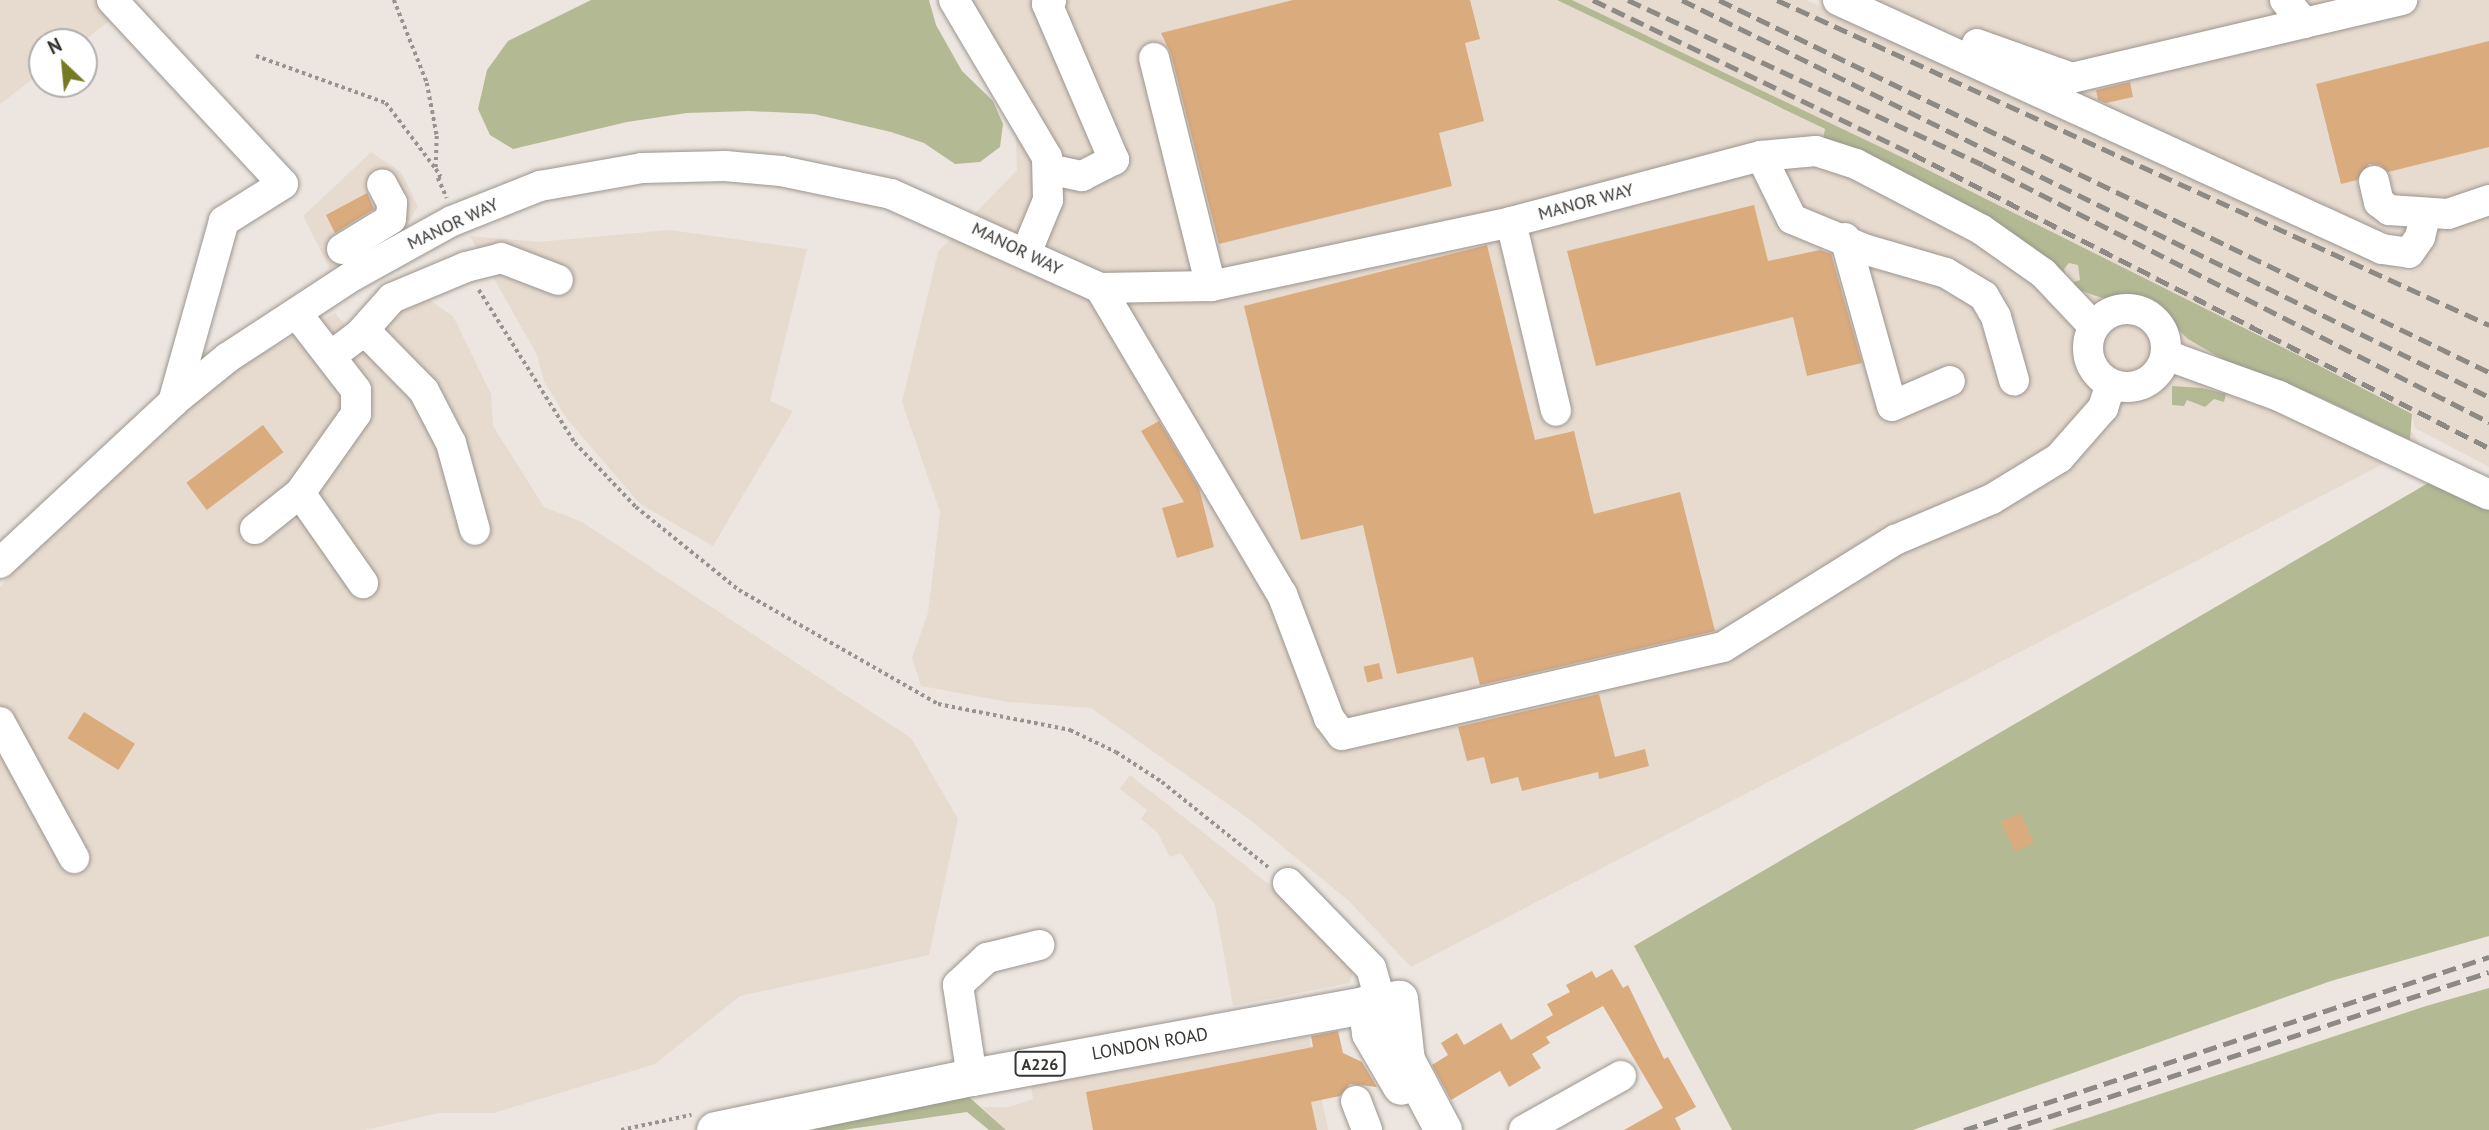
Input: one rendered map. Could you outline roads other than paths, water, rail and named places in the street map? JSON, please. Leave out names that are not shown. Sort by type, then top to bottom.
[{"type":"main road","name":"LONDON ROAD","points":[[715,1130],[972,1077],[1373,1003]]},
{"type":"main road","points":[[1373,1003],[1392,1087],[1403,1093],[1433,1130]]},
{"type":"main road","points":[[1373,1003],[1443,1130]]},
{"type":"street","points":[[112,0],[283,184],[224,220],[173,402]]},
{"type":"street","points":[[954,0],[1034,132],[1048,169],[1048,200],[1026,253]]},
{"type":"street","points":[[1048,169],[1082,176],[1114,160],[1047,4],[1051,0]]},
{"type":"street","points":[[1838,0],[2382,249],[2409,253],[2420,237],[2426,213]]},
{"type":"street","points":[[2285,0],[2304,23]]},
{"type":"street","points":[[1895,14],[2072,78],[2402,0]]},
{"type":"street","points":[[1154,58],[1211,286]]},
{"type":"street","name":"MANOR WAY","points":[[0,563],[173,402],[227,358],[298,315],[354,275],[452,221],[540,186],[642,168],[725,166],[831,179],[891,194],[1026,253],[1100,289],[1211,286],[1511,222],[1762,156],[1816,151],[1898,185],[1982,230],[2043,273],[2094,327]]},
{"type":"street","points":[[1762,156],[1793,219],[1903,263],[1946,273],[1984,296],[1996,317],[2014,380]]},
{"type":"street","points":[[2374,181],[2384,208],[2426,213],[2458,213],[2489,201]]},
{"type":"street","points":[[382,184],[393,215],[411,243]]},
{"type":"street","points":[[342,248],[384,225],[393,215]]},
{"type":"street","points":[[1511,222],[1556,411]]},
{"type":"street","points":[[1844,238],[1892,407],[1950,381]]},
{"type":"street","points":[[331,356],[360,334],[392,298],[466,267],[501,258],[558,280]]},
{"type":"street","points":[[1100,289],[1282,594],[1339,734],[1723,647],[1895,540],[1992,499],[2059,458],[2103,408],[2111,384]]},
{"type":"street","points":[[2138,310],[2158,323],[2164,334],[2165,359],[2149,380],[2137,386],[2111,384],[2092,366],[2089,339],[2094,327],[2113,311],[2138,310]]},
{"type":"street","points":[[255,529],[300,493],[356,414],[356,390],[298,315]]},
{"type":"street","points":[[360,334],[372,338],[424,391],[452,443],[475,530]]},
{"type":"street","points":[[2165,359],[2200,366],[2279,396],[2489,495]]},
{"type":"street","points":[[300,493],[363,583]]},
{"type":"street","points":[[0,722],[74,858]]},
{"type":"street","points":[[1288,883],[1371,968],[1373,1003]]},
{"type":"street","points":[[972,1077],[959,983],[993,955],[1038,945]]},
{"type":"street","points":[[1524,1130],[1621,1076]]},
{"type":"street","points":[[1356,1101],[1367,1130]]},
{"type":"railway","points":[[1593,0],[1913,154],[2489,448]]},
{"type":"railway","points":[[1628,0],[1983,165],[2489,422]]},
{"type":"railway","points":[[1682,0],[2489,397]]},
{"type":"railway","points":[[1719,0],[2489,372]]},
{"type":"railway","points":[[1777,0],[2489,325]]},
{"type":"railway","points":[[1964,1130],[2489,957]]},
{"type":"railway","points":[[2008,1130],[2489,972]]}]
